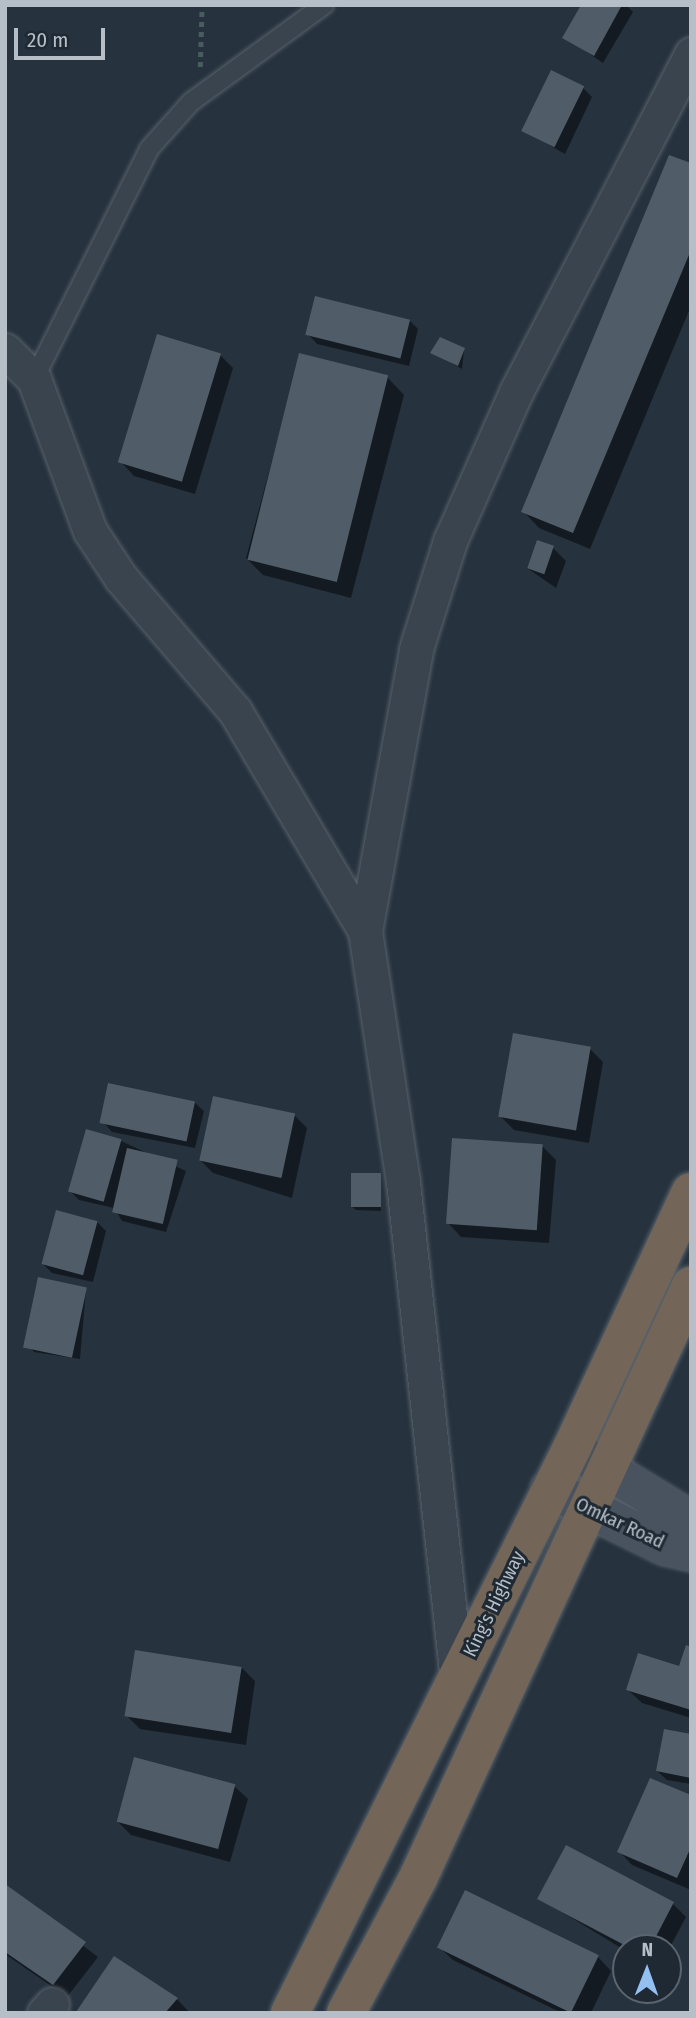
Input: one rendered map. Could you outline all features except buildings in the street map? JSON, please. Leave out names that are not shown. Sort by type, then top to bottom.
[{"type":"highway","name":"King's Highway","points":[[290,2013],[572,1448],[691,1192]]},
{"type":"highway","points":[[346,2013],[419,1876],[586,1508],[608,1470],[691,1286]]},
{"type":"street","points":[[457,1680],[403,1182],[365,931],[416,649],[450,541],[516,392],[691,54]]},
{"type":"street","points":[[5,350],[34,379],[90,531],[121,578],[235,711],[365,931]]},
{"type":"street","name":"Omkar Road","points":[[572,1448],[691,1521]]},
{"type":"street","name":"Omkar Road","points":[[550,1489],[586,1508],[691,1552]]},
{"type":"lane","points":[[34,379],[149,149],[199,96],[324,5]]},
{"type":"path","points":[[199,96],[202,5]]}]
